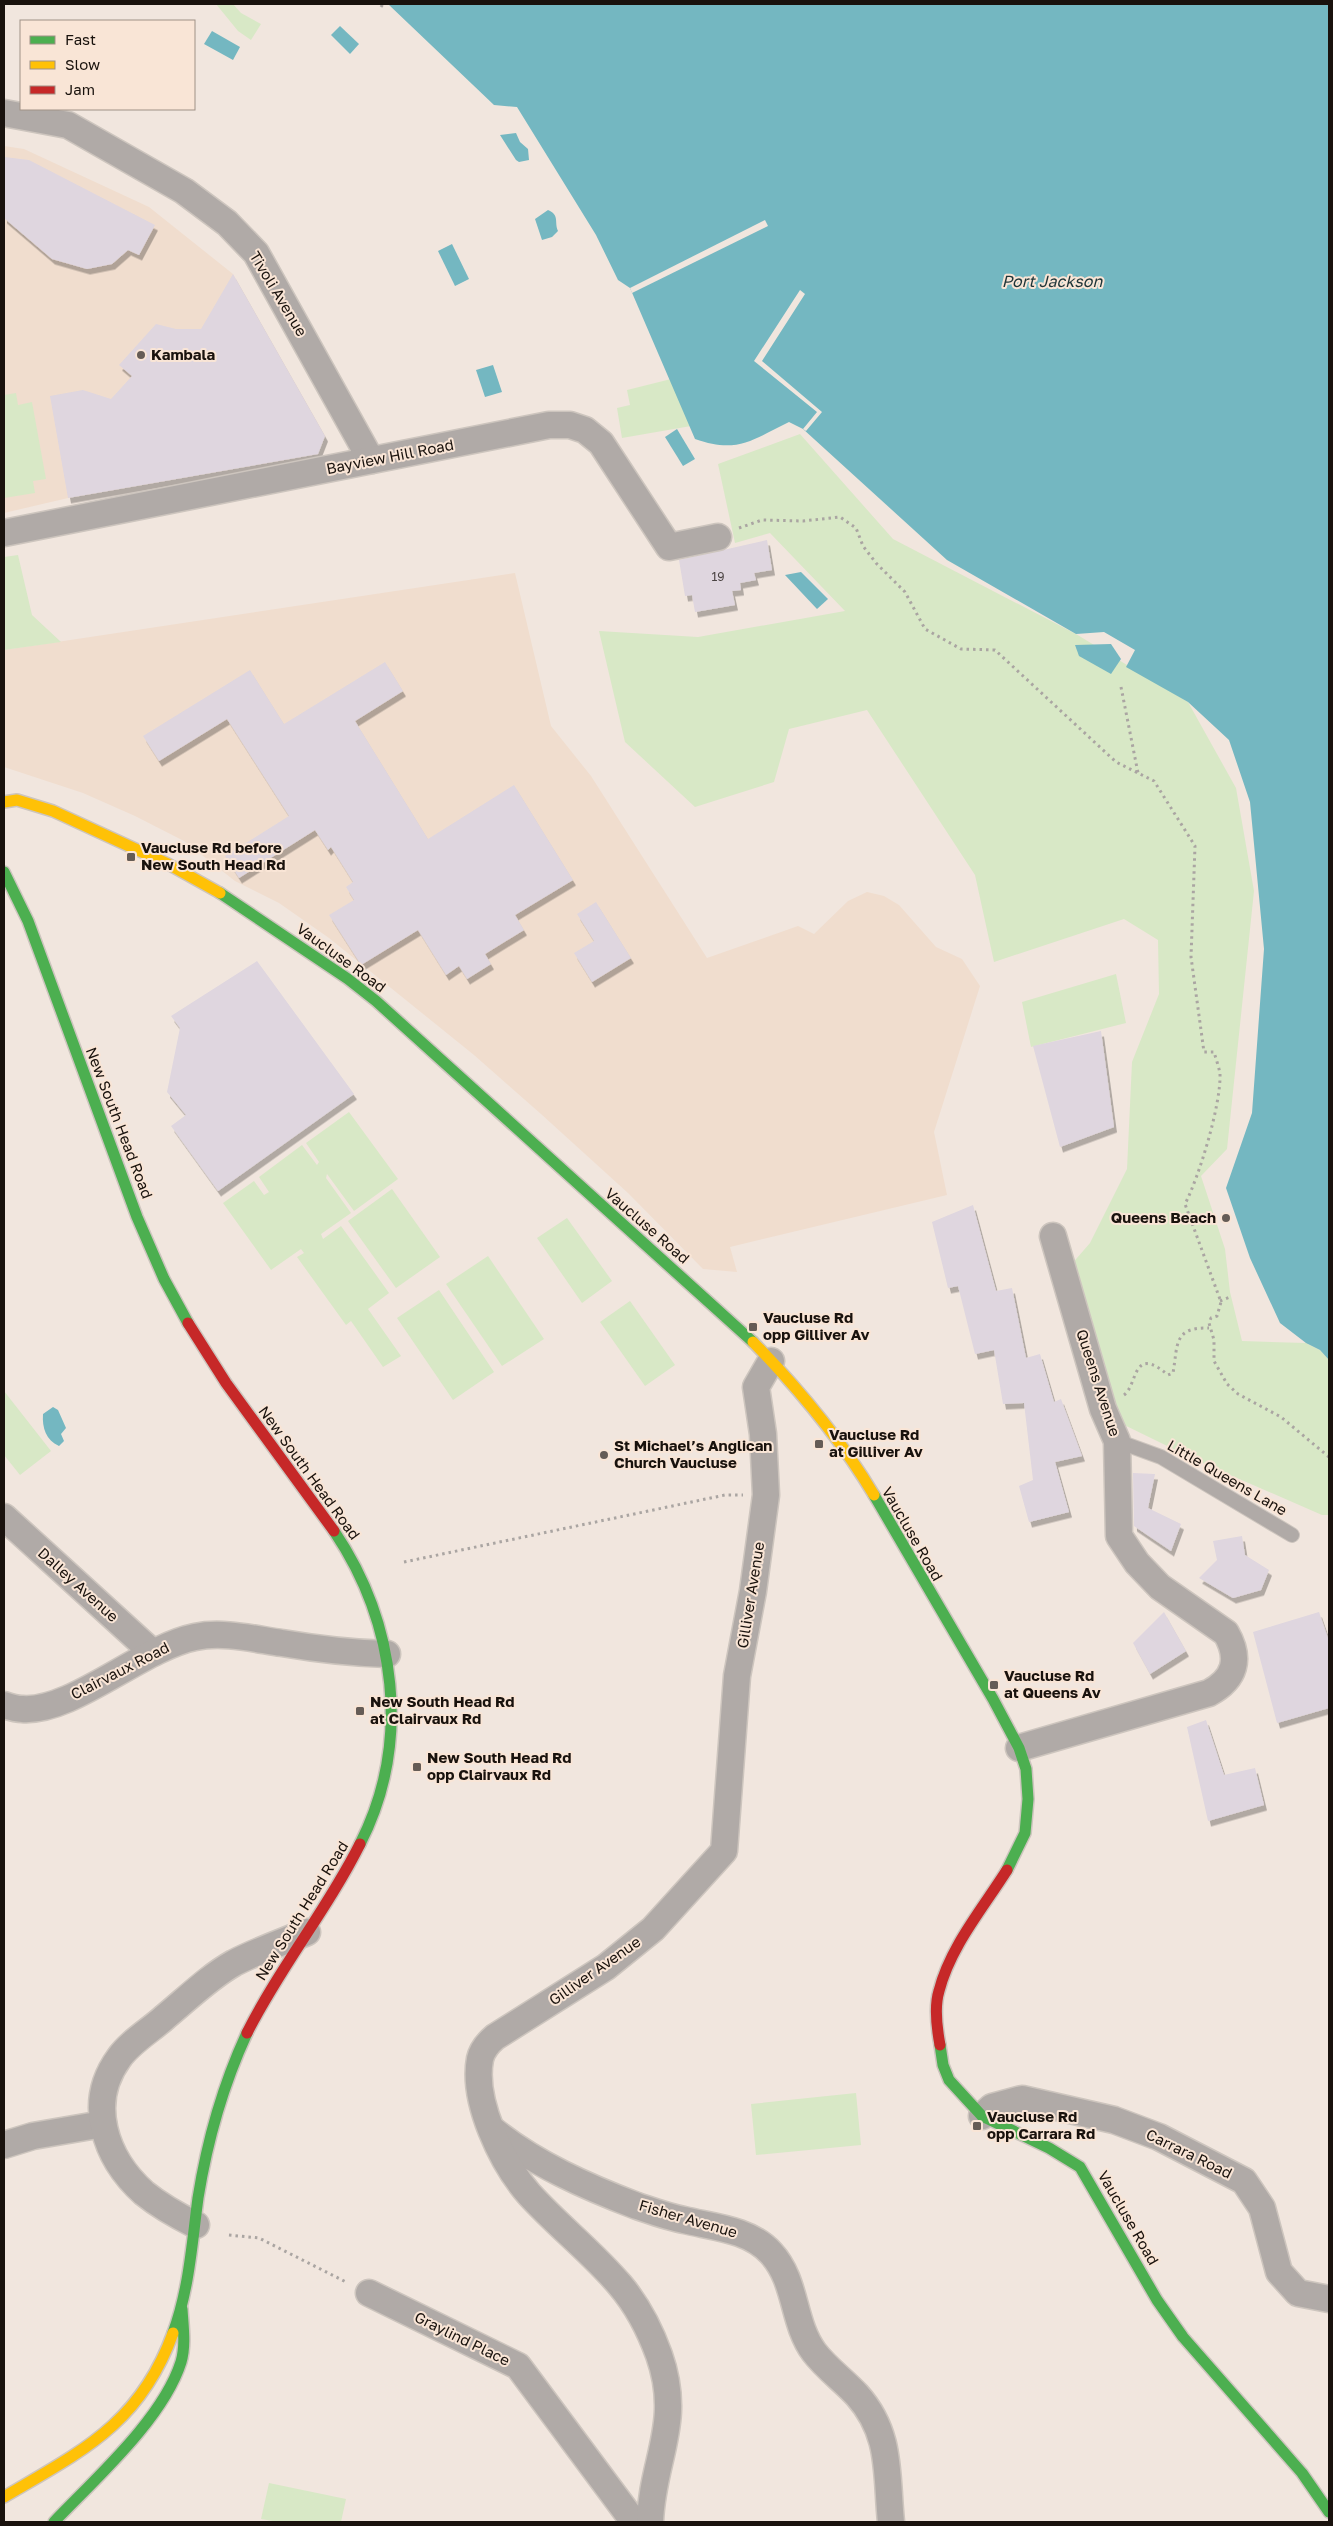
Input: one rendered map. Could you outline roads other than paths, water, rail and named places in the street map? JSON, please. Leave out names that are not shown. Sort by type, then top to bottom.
[{"type":"street","name":"Tivoli Avenue","points":[[4,113],[68,125],[184,191],[227,223],[256,253],[371,460]]},
{"type":"street","name":"Bayview Hill Road","points":[[4,533],[549,426],[570,425],[585,430],[601,444],[669,548],[718,537]]},
{"type":"street","name":"Vaucluse Road","points":[[4,802],[17,800],[53,811],[186,873],[272,927],[348,979],[376,1001],[511,1125],[734,1323],[819,1414],[857,1467],[993,1699],[1019,1748],[1028,1783],[1024,1833],[1008,1869],[948,1963],[938,1993],[937,2031],[943,2065],[949,2080],[982,2116],[1062,2154],[1080,2166],[1157,2300],[1183,2337],[1207,2367],[1296,2466],[1329,2512]]},
{"type":"street","name":"New South Head Road","points":[[4,872],[28,921],[139,1220],[173,1297],[203,1350],[233,1394],[340,1537],[365,1585],[378,1620],[387,1654],[392,1693],[390,1744],[384,1780],[374,1814],[349,1868],[307,1932],[256,2016],[224,2090],[204,2166],[196,2225],[182,2302],[171,2344],[154,2380],[128,2412],[108,2430],[4,2497]]},
{"type":"street","name":"Queens Avenue","points":[[1019,1748],[1209,1693],[1223,1686],[1234,1666],[1232,1643],[1226,1633],[1160,1587],[1137,1563],[1119,1536],[1116,1441],[1103,1409],[1053,1236]]},
{"type":"street","name":"Gilliver Avenue","points":[[650,2522],[668,2427],[669,2404],[666,2377],[659,2354],[649,2330],[622,2287],[597,2258],[529,2194],[513,2174],[480,2096],[480,2058],[486,2046],[507,2028],[606,1967],[653,1929],[724,1851],[737,1676],[753,1590],[766,1494],[764,1442],[756,1387],[771,1361]]},
{"type":"street","name":"Dalley Avenue","points":[[4,1518],[152,1652]]},
{"type":"street","name":"Clairvaux Road","points":[[4,1705],[23,1710],[52,1705],[79,1693],[152,1652],[176,1642],[213,1634],[341,1652],[387,1654]]},
{"type":"street","points":[[196,2225],[171,2212],[137,2186],[113,2155],[104,2135],[101,2103],[104,2090],[120,2057],[200,1987],[233,1964],[307,1932]]},
{"type":"street","name":"Carrara Road","points":[[982,2116],[992,2107],[1022,2099],[1114,2120],[1159,2137],[1244,2180],[1262,2208],[1278,2272],[1298,2293],[1329,2299]]},
{"type":"street","points":[[4,2145],[33,2136],[103,2124]]},
{"type":"street","name":"Fisher Avenue","points":[[493,2130],[534,2160],[590,2187],[637,2206],[681,2220],[739,2233],[755,2240],[769,2251],[780,2264],[788,2280],[804,2336],[825,2364],[856,2394],[871,2412],[880,2431],[889,2474],[891,2522]]},
{"type":"street","name":"Graylind Place","points":[[369,2293],[518,2366],[634,2522]]},
{"type":"street","name":"New South Head Road","points":[[56,2520],[128,2441],[167,2392],[176,2376],[183,2350],[182,2302]]},
{"type":"street","points":[[59,2463],[63,2476]]},
{"type":"street","points":[[56,2520],[63,2494]]},
{"type":"lane","name":"Little Queens Lane","points":[[1116,1441],[1161,1457],[1292,1535]]},
{"type":"water","name":"Port Jackson","points":[[388,4],[1329,4],[1329,1360],[1320,1350],[1306,1343],[1280,1323],[1250,1258],[1226,1188],[1252,1113],[1264,949],[1250,802],[1229,740],[1188,702],[1126,667],[1135,650],[1104,632],[1076,634],[947,560],[803,429],[789,422],[754,439],[733,445],[722,445],[695,439],[630,288],[618,280],[596,235],[517,107],[494,105]]},
{"type":"water","points":[[340,26],[359,44],[350,54],[331,35]]},
{"type":"water","points":[[212,31],[240,47],[233,60],[204,44]]},
{"type":"water","points":[[516,133],[520,142],[528,149],[529,160],[519,162],[516,160],[500,135]]},
{"type":"water","points":[[548,210],[555,216],[558,231],[552,237],[542,240],[535,219]]},
{"type":"water","points":[[452,244],[469,279],[455,286],[438,251]]},
{"type":"water","points":[[493,365],[502,392],[485,397],[476,370]]},
{"type":"water","points":[[677,429],[695,459],[683,466],[665,437]]},
{"type":"water","points":[[801,572],[828,599],[817,609],[785,575]]},
{"type":"water","points":[[1111,644],[1121,659],[1111,674],[1079,656],[1075,645]]},
{"type":"water","points":[[53,1407],[58,1410],[66,1428],[61,1434],[64,1441],[59,1446],[48,1437],[43,1424],[43,1414]]},
{"type":"place","name":"Kambala","points":[[141,355]]},
{"type":"place","name":"Vaucluse Rd before New South Head Rd","points":[[131,857]]},
{"type":"place","name":"Queens Beach","points":[[1226,1218]]},
{"type":"place","name":"Vaucluse Rd opp Gilliver Av","points":[[753,1327]]},
{"type":"place","name":"Vaucluse Rd at Gilliver Av","points":[[819,1444]]},
{"type":"place","name":"St Michael’s Anglican Church Vaucluse","points":[[604,1455]]},
{"type":"place","name":"Vaucluse Rd at Queens Av","points":[[994,1685]]},
{"type":"place","name":"New South Head Rd at Clairvaux Rd","points":[[360,1711]]},
{"type":"place","name":"New South Head Rd opp Clairvaux Rd","points":[[417,1767]]},
{"type":"place","name":"Vaucluse Rd opp Carrara Rd","points":[[977,2126]]}]
